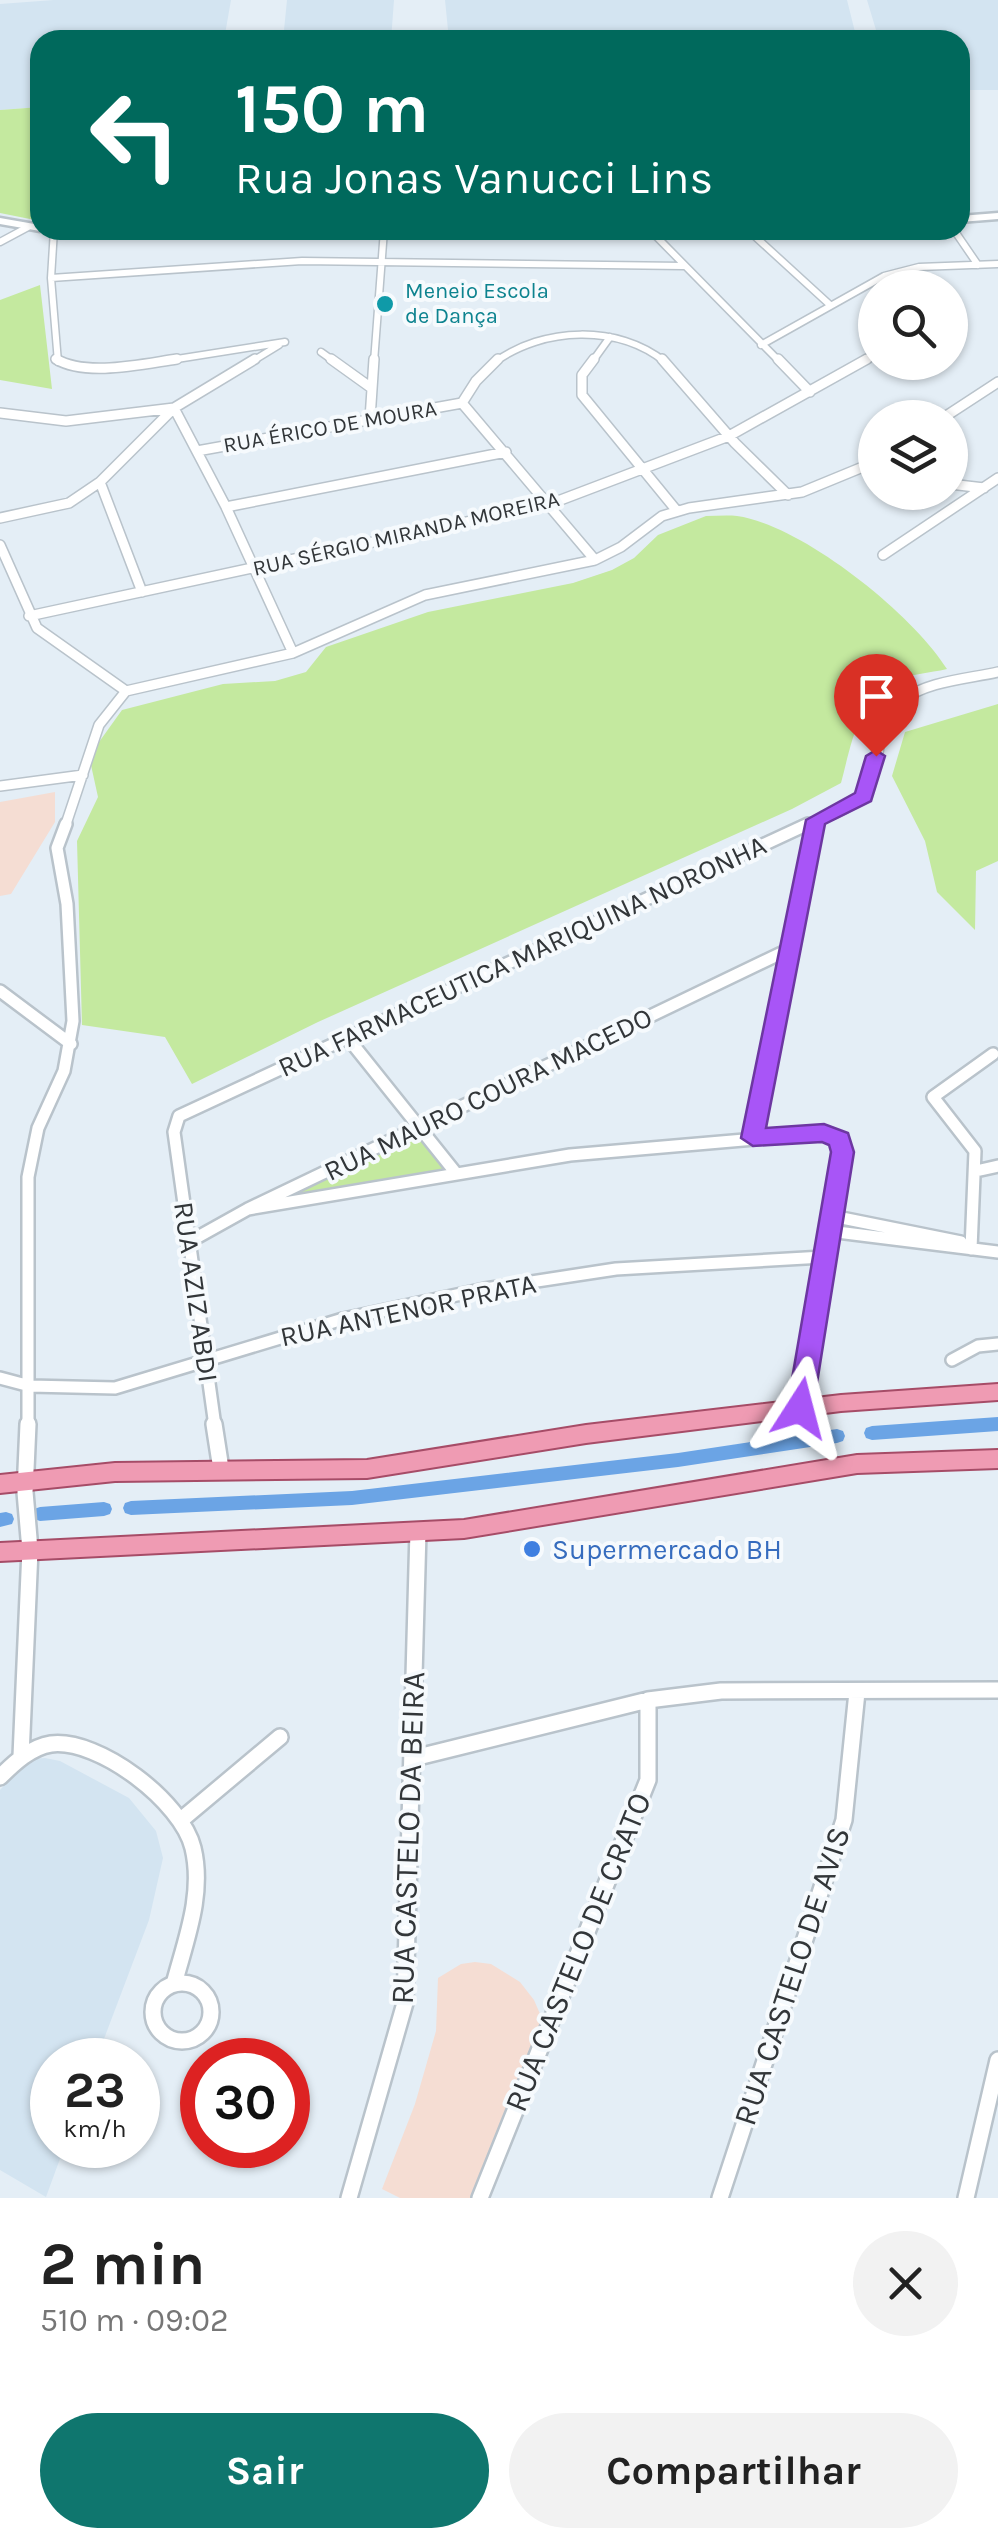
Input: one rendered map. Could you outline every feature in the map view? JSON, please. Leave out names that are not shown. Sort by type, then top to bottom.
[{"type":"main road","points":[[0,1484],[27,1489],[115,1472],[367,1468],[586,1434],[879,1398],[998,1392]]},
{"type":"main road","points":[[0,1552],[30,1540],[464,1529],[857,1464],[998,1459]]},
{"type":"street","points":[[970,218],[998,216]]},
{"type":"street","points":[[0,221],[28,227]]},
{"type":"street","points":[[0,242],[28,227]]},
{"type":"street","points":[[0,518],[40,512],[70,502],[100,482],[174,408],[284,342],[106,367],[66,368],[56,361],[51,278],[56,240]]},
{"type":"street","points":[[370,419],[383,240]]},
{"type":"street","points":[[659,240],[810,392]]},
{"type":"street","points":[[759,240],[829,304]]},
{"type":"street","points":[[961,240],[978,265]]},
{"type":"street","points":[[51,278],[302,261],[682,266]]},
{"type":"street","points":[[761,344],[829,304],[896,272],[998,264]]},
{"type":"street","points":[[610,337],[582,376],[580,388],[587,404],[678,511]]},
{"type":"street","points":[[595,560],[462,402],[480,374],[518,347],[545,340],[610,337],[634,342],[652,352],[788,496]]},
{"type":"street","points":[[321,352],[370,387]]},
{"type":"street","name":"RUA SÉRGIO MIRANDA MOREIRA","points":[[29,616],[550,504],[729,436],[858,365]]},
{"type":"street","points":[[968,402],[998,382]]},
{"type":"street","name":"RUA ÉRICO DE MOURA","points":[[197,452],[462,402]]},
{"type":"street","points":[[0,413],[28,420],[75,423],[174,408]]},
{"type":"street","points":[[174,408],[226,507],[293,653]]},
{"type":"street","points":[[226,507],[506,452]]},
{"type":"street","points":[[22,1756],[30,1540],[28,1177],[38,1128],[64,1072],[71,1044],[66,904],[56,848],[83,775],[87,752],[100,726],[126,691],[293,653],[425,595],[595,560],[621,547],[662,516],[678,511],[788,496],[858,471]]},
{"type":"street","points":[[883,555],[998,478]]},
{"type":"street","points":[[100,482],[142,592]]},
{"type":"street","points":[[968,486],[998,487]]},
{"type":"street","points":[[0,545],[37,628],[126,691]]},
{"type":"street","name":"RUA FARMACEUTICA MARIQUINA NORONHA","points":[[179,1116],[864,796],[883,724],[895,705],[916,694],[998,672]]},
{"type":"street","points":[[0,786],[83,775]]},
{"type":"street","points":[[753,1138],[816,820]]},
{"type":"street","name":"RUA MAURO COURA MACEDO","points":[[186,1243],[248,1209],[790,949]]},
{"type":"street","points":[[0,991],[71,1044]]},
{"type":"street","points":[[347,1037],[455,1172]]},
{"type":"street","points":[[974,1248],[974,1152],[933,1096],[944,1084],[994,1054]]},
{"type":"street","name":"RUA AZIZ ABDI","points":[[179,1116],[174,1132],[186,1243],[221,1469]]},
{"type":"street","points":[[248,1209],[570,1155],[824,1133],[840,1140],[842,1152],[800,1408]]},
{"type":"street","points":[[976,1172],[998,1166]]},
{"type":"street","points":[[832,1216],[974,1248]]},
{"type":"street","points":[[828,1231],[998,1252]]},
{"type":"street","name":"RUA ANTENOR PRATA","points":[[0,1378],[30,1386],[115,1388],[343,1319],[484,1289],[634,1268],[823,1258]]},
{"type":"street","points":[[952,1360],[978,1346],[998,1344]]},
{"type":"street","name":"RUA CASTELO DA BEIRA","points":[[352,2197],[405,2003],[418,1531]]},
{"type":"street","points":[[414,1758],[648,1700],[721,1691],[998,1690]]},
{"type":"street","name":"RUA CASTELO DE AVIS","points":[[720,2198],[844,1820],[858,1692]]},
{"type":"street","name":"RUA CASTELO DE CRATO","points":[[480,2198],[648,1780],[648,1700]]},
{"type":"street","points":[[181,1820],[280,1738]]},
{"type":"street","points":[[0,1777],[22,1756],[53,1744],[99,1752],[132,1775],[181,1820],[190,1836],[197,1866],[192,1908],[174,1984]]},
{"type":"street","points":[[966,2198],[998,2060]]},
{"type":"shaded area","points":[[54,0],[231,0],[226,30],[30,30],[30,108],[0,110],[0,4]]},
{"type":"shaded area","points":[[287,0],[394,0],[392,30],[284,30]]},
{"type":"shaded area","points":[[445,0],[847,0],[854,30],[448,30]]},
{"type":"shaded area","points":[[867,0],[998,0],[998,90],[970,90],[970,30],[876,30]]},
{"type":"shaded area","points":[[55,792],[55,822],[11,894],[0,896],[0,802]]},
{"type":"shaded area","points":[[29,1759],[60,1761],[129,1798],[156,1831],[163,1858],[149,1920],[104,2038],[30,2038],[30,2168],[57,2168],[46,2197],[0,2170],[0,1790]]},
{"type":"shaded area","points":[[461,1964],[491,1964],[520,1982],[544,2023],[475,2198],[400,2198],[382,2189],[415,2104],[436,2031],[438,1978]]},
{"type":"green space","points":[[30,108],[30,219],[0,213],[0,110]]},
{"type":"green space","points":[[40,285],[52,389],[0,380],[0,300]]},
{"type":"green space","points":[[706,516],[737,516],[763,523],[823,554],[854,575],[909,623],[947,669],[894,681],[872,699],[857,726],[841,783],[792,809],[318,1022],[192,1084],[165,1037],[82,1025],[77,841],[98,797],[89,756],[122,710],[223,684],[275,681],[306,672],[326,647],[428,612],[573,583],[612,570],[634,558],[658,535]]},
{"type":"green space","points":[[998,704],[998,861],[976,871],[975,930],[937,892],[925,841],[892,776],[905,732]]},
{"type":"green space","points":[[417,1128],[455,1172],[248,1209]]},
{"type":"waterway","points":[[872,1433],[998,1424]]},
{"type":"waterway","points":[[131,1508],[352,1498],[678,1460],[837,1436]]},
{"type":"waterway","points":[[40,1514],[104,1509]]},
{"type":"waterway","points":[[0,1520],[6,1519]]},
{"type":"place","name":"Meneio Escola de Dança","points":[[385,304]]},
{"type":"place","name":"Supermercado BH","points":[[532,1549]]},
{"type":"route","points":[[800,1408],[842,1152],[840,1140],[824,1133],[753,1138],[816,820],[864,796],[876,756]]}]
